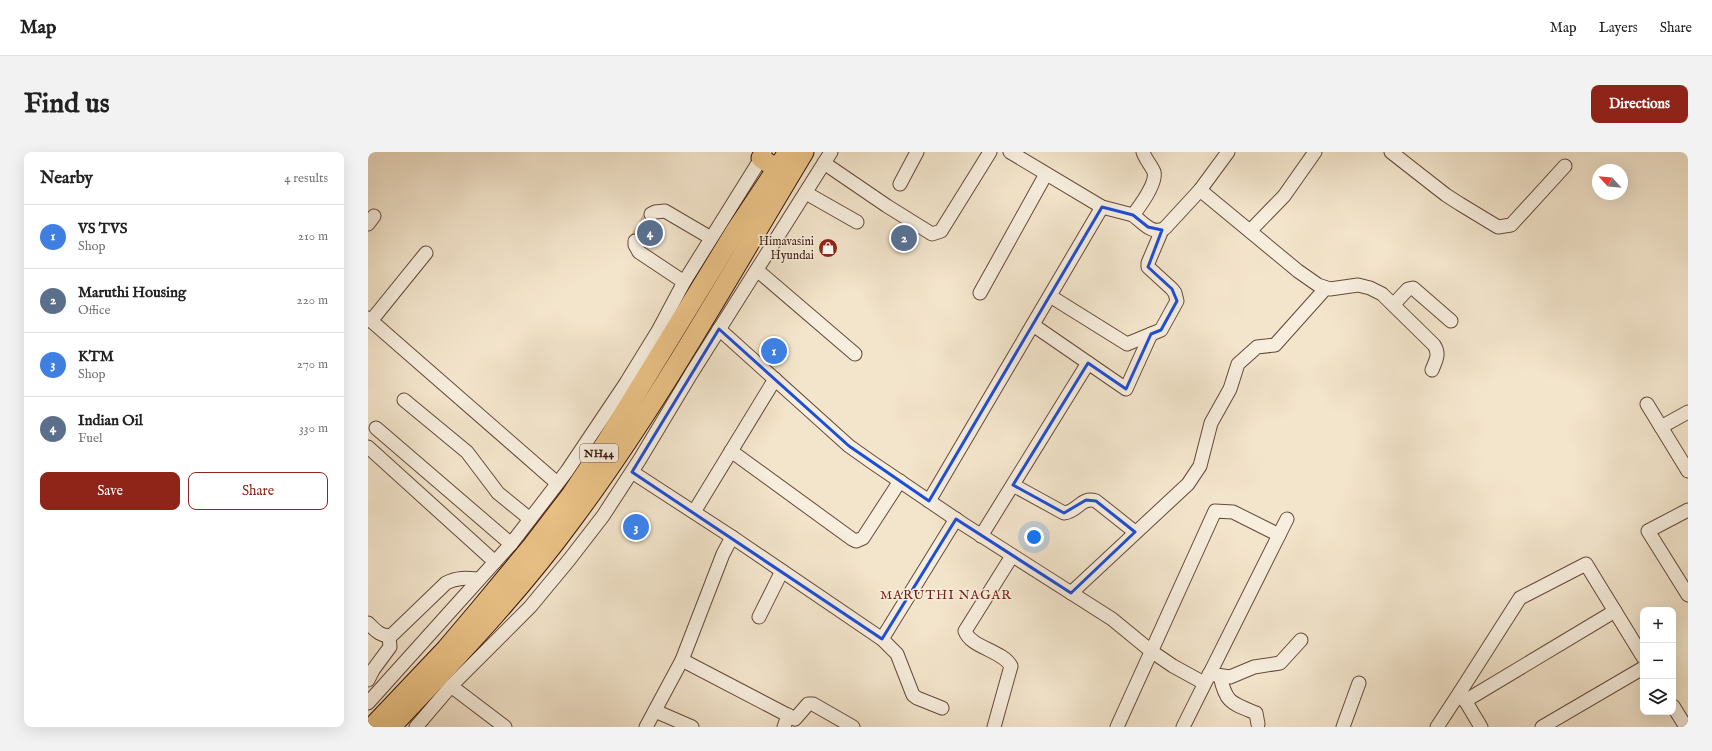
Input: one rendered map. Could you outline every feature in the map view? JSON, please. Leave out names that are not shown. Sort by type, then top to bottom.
[{"type":"highway","name":"NH44","points":[[372,727],[446,649],[532,546],[571,495],[607,441],[736,230],[778,170],[788,152]]},
{"type":"highway","name":"NH44","points":[[391,727],[473,639],[572,522],[689,346],[804,152]]},
{"type":"highway","points":[[763,155],[778,170]]},
{"type":"street","points":[[416,727],[452,686],[530,607],[564,566],[602,516],[632,472],[719,329],[831,152]]},
{"type":"street","points":[[900,184],[917,152]]},
{"type":"street","points":[[824,163],[932,234],[941,231],[990,152]]},
{"type":"street","points":[[1010,152],[1102,207],[1133,215],[1148,227],[1154,230],[1162,230]]},
{"type":"street","points":[[1133,215],[1142,203],[1155,177],[1144,152]]},
{"type":"street","points":[[1050,296],[1127,344],[1161,330],[1177,301],[1175,293],[1172,289],[1152,273],[1148,267],[1148,263],[1162,230],[1200,190],[1228,152]]},
{"type":"street","points":[[1250,231],[1284,196],[1315,152]]},
{"type":"street","points":[[1391,152],[1446,195],[1498,227],[1511,225],[1565,166]]},
{"type":"street","points":[[368,703],[511,544],[557,483],[626,383],[658,331],[684,282],[763,155]]},
{"type":"street","points":[[980,293],[1046,174]]},
{"type":"street","points":[[1200,190],[1298,271],[1318,285],[1326,288],[1358,285],[1382,294],[1394,304],[1434,345],[1438,355],[1432,370]]},
{"type":"street","points":[[806,193],[858,222]]},
{"type":"street","points":[[930,501],[1102,207]]},
{"type":"street","points":[[651,214],[665,211],[711,238]]},
{"type":"street","points":[[635,240],[635,245],[639,252],[684,282]]},
{"type":"street","points":[[426,253],[369,320],[557,483]]},
{"type":"street","points":[[757,270],[855,354]]},
{"type":"street","points":[[1071,593],[1188,484],[1200,466],[1211,423],[1230,389],[1238,364],[1257,347],[1275,345],[1326,288]]},
{"type":"street","points":[[1394,304],[1408,289],[1413,288],[1416,289],[1451,321]]},
{"type":"street","points":[[1033,325],[1126,389],[1151,334]]},
{"type":"street","points":[[719,329],[849,446],[981,536],[1112,619],[1173,666],[1211,677],[1230,677],[1254,668],[1280,663],[1301,640]]},
{"type":"street","points":[[981,536],[1088,363]]},
{"type":"street","points":[[694,512],[775,379]]},
{"type":"street","points":[[404,400],[467,452],[498,493],[530,519]]},
{"type":"street","points":[[1647,404],[1661,427],[1684,457],[1688,471]]},
{"type":"street","points":[[1661,427],[1688,412]]},
{"type":"street","points":[[376,428],[511,544]]},
{"type":"street","points":[[368,447],[495,562]]},
{"type":"street","points":[[731,451],[856,541],[863,538],[900,482]]},
{"type":"street","points":[[632,472],[732,537],[882,639],[897,654],[913,695],[942,708]]},
{"type":"street","points":[[1013,485],[1064,512],[1072,511],[1086,500],[1093,500],[1135,532]]},
{"type":"street","points":[[1688,510],[1648,531],[1688,595]]},
{"type":"street","points":[[1117,727],[1215,512],[1233,512],[1279,535]]},
{"type":"street","points":[[882,639],[956,519]]},
{"type":"street","points":[[1183,727],[1211,677],[1287,519]]},
{"type":"street","points":[[646,727],[682,660],[723,554],[732,537]]},
{"type":"street","points":[[994,727],[1011,666],[1005,659],[969,638],[965,631],[1012,556]]},
{"type":"street","points":[[1438,727],[1462,697],[1520,598],[1586,564],[1640,652]]},
{"type":"street","points":[[759,617],[782,572]]},
{"type":"street","points":[[368,623],[381,635],[392,635],[446,583],[453,579],[479,579]]},
{"type":"street","points":[[1462,697],[1615,611]]},
{"type":"street","points":[[368,680],[373,670],[390,647],[389,636]]},
{"type":"street","points":[[682,660],[786,721],[795,719],[808,704],[813,704],[853,727]]},
{"type":"street","points":[[1542,727],[1640,670]]},
{"type":"street","points":[[1211,677],[1234,705],[1256,713],[1258,724]]},
{"type":"street","points":[[1343,727],[1360,683]]},
{"type":"street","points":[[452,686],[502,726]]},
{"type":"street","points":[[1462,697],[1481,727]]},
{"type":"street","points":[[655,711],[692,727]]},
{"type":"street","points":[[1676,711],[1686,727]]},
{"type":"highlighted area","points":[[1102,207],[1133,215],[1148,227],[1162,230],[1148,267],[1172,289],[1177,301],[1161,330],[1151,334],[1126,389],[1088,363],[1013,485],[1064,513],[1086,500],[1096,501],[1135,532],[1071,593],[956,519],[882,639],[632,472],[719,329],[849,446],[929,501]]},
{"type":"tunnel","points":[[635,241],[651,214]]},
{"type":"place","name":"Indian Oil","points":[[650,233]]},
{"type":"place","name":"Maruthi Housing","points":[[904,238]]},
{"type":"place","name":"Himavasini Hyundai","points":[[828,248]]},
{"type":"place","name":"VS TVS","points":[[774,351]]},
{"type":"place","name":"KTM","points":[[636,527]]},
{"type":"district","name":"MARUTHI NAGAR","points":[[946,594]]}]
